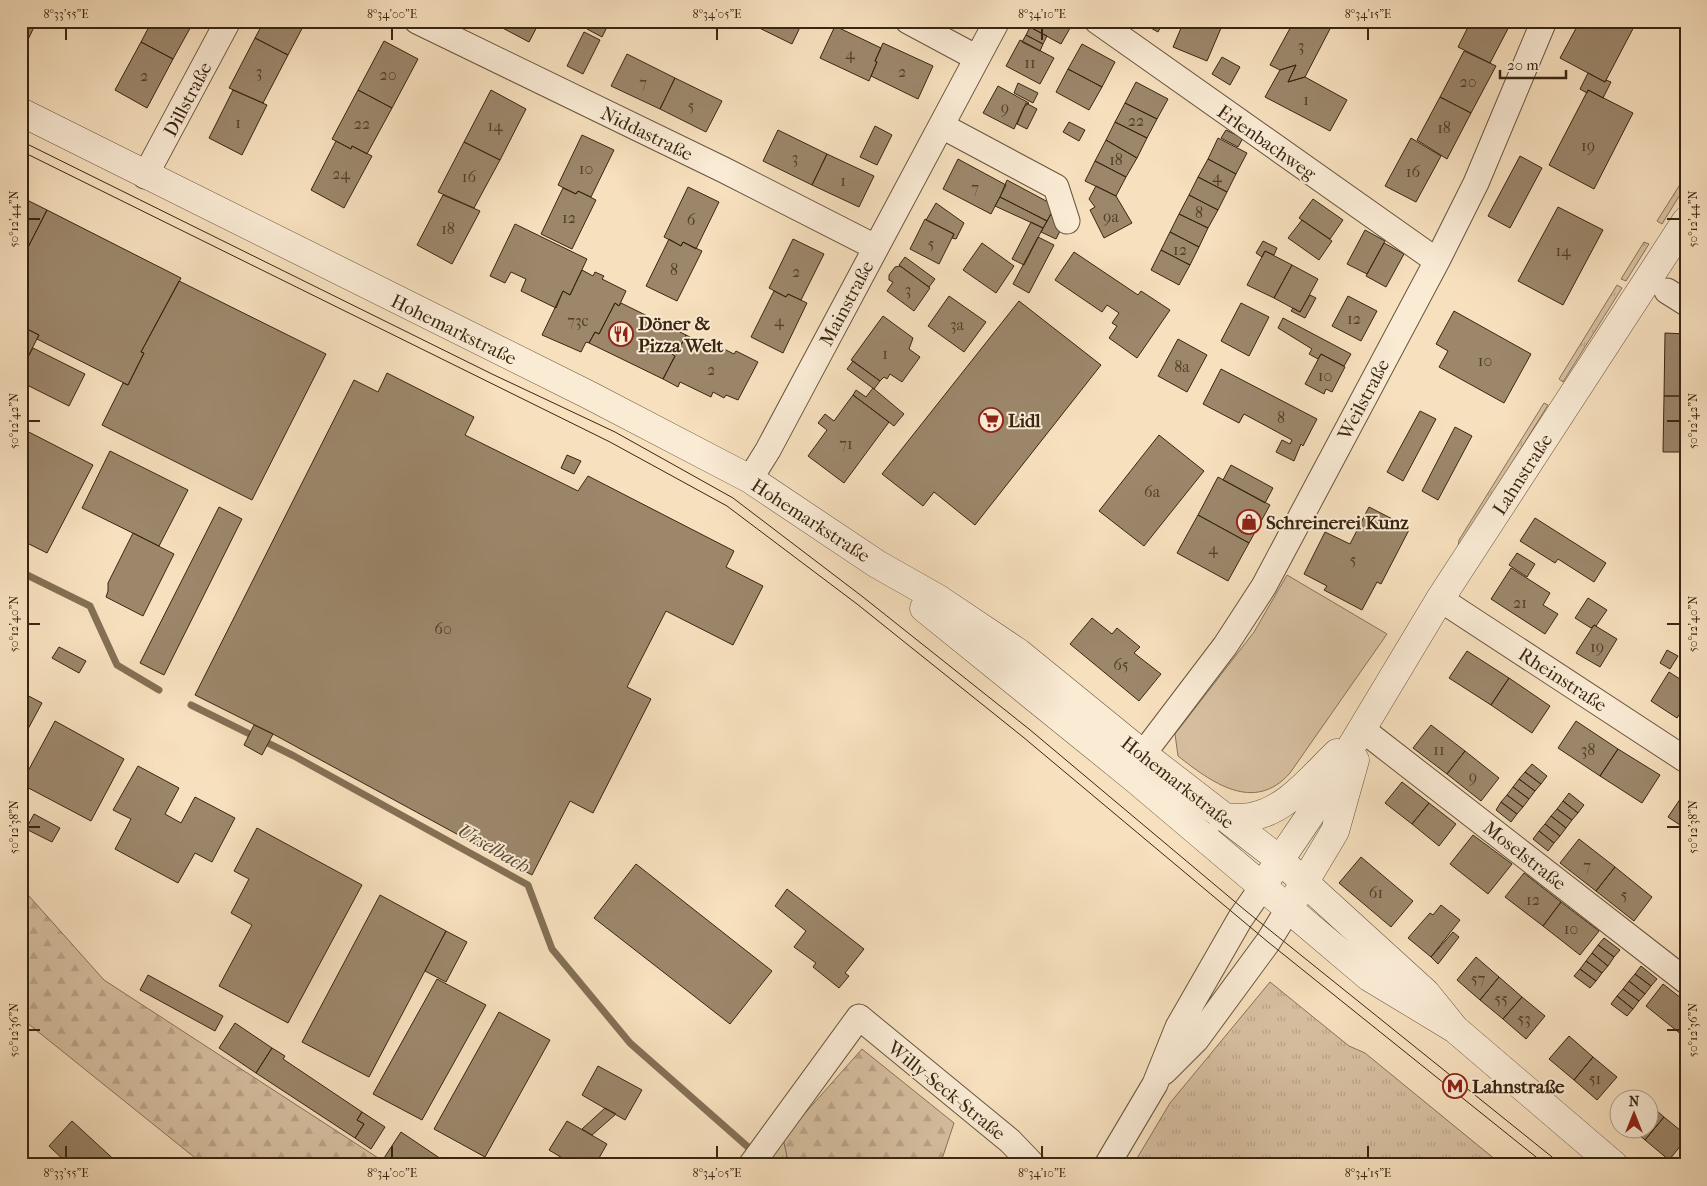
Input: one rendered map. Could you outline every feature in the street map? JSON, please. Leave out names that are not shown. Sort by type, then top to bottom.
[{"type":"street","name":"Dillstraße","points":[[146,176],[228,21]]},
{"type":"street","name":"Niddastraße","points":[[417,21],[724,170],[875,247]]},
{"type":"street","points":[[908,21],[977,58]]},
{"type":"street","name":"Mainstraße","points":[[750,479],[768,450],[997,21]]},
{"type":"street","name":"Erlenbachweg","points":[[1097,21],[1437,261]]},
{"type":"street","name":"Weilstraße","points":[[1143,754],[1225,646],[1264,586],[1437,261],[1476,183],[1544,21]]},
{"type":"street","name":"Hohemarkstraße","points":[[21,112],[146,176],[589,395],[750,479],[877,564],[937,598],[1019,653],[1222,817],[1280,860],[1426,993],[1454,1029]]},
{"type":"street","points":[[942,126],[1056,187],[1067,221]]},
{"type":"street","name":"Lahnstraße","points":[[1263,886],[1363,730],[1440,599],[1686,221]]},
{"type":"street","name":"Hohemarkstraße","points":[[877,564],[927,611],[1263,886],[1370,977],[1454,1029],[1614,1165]]},
{"type":"street","name":"Rheinstraße","points":[[1440,599],[1686,760]]},
{"type":"street","name":"Lahnstraße","points":[[1222,817],[1248,818],[1268,813],[1285,804],[1363,730]]},
{"type":"street","name":"Lahnstraße","points":[[1289,908],[1336,831],[1363,730]]},
{"type":"street","name":"Moselstraße","points":[[1363,730],[1686,981]]},
{"type":"street","points":[[1155,1084],[1178,1027],[1240,919],[1263,886]]},
{"type":"street","points":[[1107,1165],[1155,1084],[1170,1065],[1196,1040],[1268,942],[1289,908]]},
{"type":"street","name":"Willy-Seck-Straße","points":[[752,1164],[859,1018],[1010,1141],[1033,1165]]},
{"type":"green space","points":[[1686,175],[1686,185],[1662,224],[1657,221]]},
{"type":"green space","points":[[1644,242],[1649,244],[1626,281],[1621,279]]},
{"type":"green space","points":[[1617,285],[1622,288],[1563,382],[1559,379]]},
{"type":"green space","points":[[1544,403],[1548,405],[1458,547],[1459,540]]},
{"type":"green space","points":[[1287,575],[1387,634],[1290,773],[1276,785],[1262,791],[1247,792],[1233,790],[1218,784],[1178,756],[1175,734],[1254,632]]},
{"type":"green space","points":[[21,887],[104,980],[389,1165],[204,1165],[21,1018]]},
{"type":"green space","points":[[1270,982],[1349,1046],[1365,1053],[1502,1165],[1133,1165],[1170,1103]]},
{"type":"green space","points":[[862,1049],[954,1123],[940,1165],[789,1165],[783,1138]]},
{"type":"green space","points":[[783,1138],[789,1165],[767,1165]]},
{"type":"building","points":[[21,21],[37,21],[21,54]]},
{"type":"building","points":[[152,21],[194,21],[173,59],[141,42]]},
{"type":"building","points":[[264,21],[306,21],[288,55],[255,38]]},
{"type":"building","points":[[496,21],[540,21],[529,42],[495,24]]},
{"type":"building","points":[[591,21],[610,21],[602,37],[587,29]]},
{"type":"building","points":[[745,21],[803,21],[792,44]]},
{"type":"building","points":[[1030,21],[1074,21],[1061,44],[1028,26]]},
{"type":"building","points":[[1138,21],[1164,21],[1158,32]]},
{"type":"building","points":[[1184,21],[1224,21],[1207,61],[1173,47]]},
{"type":"building","points":[[1294,21],[1325,21],[1332,25],[1305,77],[1288,82],[1296,65],[1280,70],[1270,65]]},
{"type":"building","points":[[1471,21],[1512,21],[1490,63],[1458,47]]},
{"type":"building","points":[[1580,21],[1637,21],[1605,82],[1560,58]]},
{"type":"building","points":[[835,26],[881,48],[869,81],[820,58]]},
{"type":"building","points":[[1030,27],[1047,36],[1043,44],[1026,35]]},
{"type":"building","points":[[584,32],[600,40],[583,74],[567,66]]},
{"type":"building","points":[[1026,35],[1043,44],[1040,51],[1022,42]]},
{"type":"building","points":[[255,38],[288,55],[263,103],[229,88]]},
{"type":"building","points":[[1020,40],[1054,58],[1040,84],[1006,66]]},
{"type":"building","points":[[384,41],[418,59],[392,108],[358,90]]},
{"type":"building","points":[[141,42],[173,59],[147,108],[115,90]]},
{"type":"building","points":[[883,43],[933,66],[918,99],[871,76]]},
{"type":"building","points":[[1082,44],[1115,62],[1102,87],[1068,69]]},
{"type":"building","points":[[1464,51],[1496,66],[1471,113],[1440,97]]},
{"type":"building","points":[[627,54],[675,78],[660,109],[611,86]]},
{"type":"building","points":[[1222,57],[1240,67],[1230,85],[1212,74]]},
{"type":"building","points":[[1296,65],[1288,82],[1305,77],[1347,100],[1330,131],[1265,97],[1280,70]]},
{"type":"building","points":[[1068,69],[1102,87],[1089,110],[1056,92]]},
{"type":"building","points":[[1588,73],[1605,82],[1606,80],[1611,82],[1603,98],[1588,90],[1587,93],[1580,89]]},
{"type":"building","points":[[675,78],[722,101],[706,132],[660,109]]},
{"type":"building","points":[[1136,82],[1168,99],[1157,119],[1125,103]]},
{"type":"building","points":[[1018,83],[1038,93],[1033,103],[1014,93]]},
{"type":"building","points":[[998,86],[1029,103],[1024,107],[1014,129],[983,113]]},
{"type":"building","points":[[233,90],[267,105],[242,155],[209,138]]},
{"type":"building","points":[[358,90],[392,108],[367,154],[352,146],[351,149],[332,139]]},
{"type":"building","points":[[491,90],[526,109],[500,160],[464,142]]},
{"type":"building","points":[[1588,90],[1633,113],[1594,189],[1549,165]]},
{"type":"building","points":[[1440,97],[1471,113],[1447,159],[1417,140]]},
{"type":"building","points":[[1026,103],[1037,109],[1027,129],[1017,124]]},
{"type":"building","points":[[1125,103],[1157,119],[1147,138],[1115,122]]},
{"type":"building","points":[[1069,122],[1085,130],[1079,141],[1063,132]]},
{"type":"building","points":[[1115,122],[1147,138],[1137,158],[1106,140]]},
{"type":"building","points":[[875,126],[892,135],[877,165],[860,157]]},
{"type":"building","points":[[778,130],[827,154],[812,185],[763,161]]},
{"type":"building","points":[[1226,130],[1243,138],[1238,147],[1221,138]]},
{"type":"building","points":[[582,135],[614,150],[591,197],[578,191],[576,194],[558,185]]},
{"type":"building","points":[[1218,138],[1247,153],[1236,174],[1208,159]]},
{"type":"building","points":[[1411,138],[1441,156],[1416,202],[1385,186]]},
{"type":"building","points":[[1106,140],[1137,158],[1126,177],[1095,161]]},
{"type":"building","points":[[336,141],[351,149],[352,146],[372,156],[344,208],[311,190]]},
{"type":"building","points":[[464,142],[500,160],[474,208],[438,192]]},
{"type":"building","points":[[827,154],[874,176],[859,207],[812,185]]},
{"type":"building","points":[[1520,156],[1542,168],[1510,228],[1488,216]]},
{"type":"building","points":[[958,159],[1006,185],[991,214],[943,189]]},
{"type":"building","points":[[1208,159],[1236,174],[1227,192],[1198,177]]},
{"type":"building","points":[[1095,161],[1126,177],[1116,196],[1085,181]]},
{"type":"building","points":[[1198,177],[1227,192],[1218,210],[1189,195]]},
{"type":"building","points":[[1007,180],[1048,202],[1052,212],[1047,221],[1000,197]]},
{"type":"building","points":[[1096,186],[1116,196],[1132,223],[1104,238],[1090,210],[1095,207],[1089,199]]},
{"type":"building","points":[[688,187],[719,202],[696,249],[683,242],[681,246],[664,237]]},
{"type":"building","points":[[563,188],[576,194],[578,191],[596,200],[572,249],[541,234]]},
{"type":"building","points":[[443,195],[480,211],[452,264],[417,245]]},
{"type":"building","points":[[1189,195],[1218,210],[1208,228],[1179,214]]},
{"type":"building","points":[[21,197],[47,210],[21,261]]},
{"type":"building","points":[[1000,197],[1047,221],[1043,228],[995,206]]},
{"type":"building","points":[[1313,199],[1343,220],[1330,239],[1299,218]]},
{"type":"building","points":[[936,203],[964,223],[956,239],[952,238],[954,234],[926,220]]},
{"type":"building","points":[[1558,207],[1603,230],[1563,305],[1518,281]]},
{"type":"building","points":[[47,210],[181,278],[141,352],[144,353],[128,385],[37,339],[39,335],[21,326],[21,261]]},
{"type":"building","points":[[1051,214],[1065,221],[1056,239],[1041,232]]},
{"type":"building","points":[[1179,214],[1208,228],[1199,247],[1170,232]]},
{"type":"building","points":[[925,219],[954,234],[939,264],[910,249]]},
{"type":"building","points":[[1302,220],[1332,241],[1319,260],[1288,238]]},
{"type":"building","points":[[1031,222],[1043,228],[1024,265],[1012,259]]},
{"type":"building","points":[[515,224],[587,259],[570,295],[563,291],[556,308],[521,291],[526,279],[511,272],[505,283],[490,276]]},
{"type":"building","points":[[1365,230],[1385,241],[1367,274],[1347,264]]},
{"type":"building","points":[[1170,232],[1199,247],[1190,265],[1161,250]]},
{"type":"building","points":[[1038,237],[1054,245],[1029,293],[1013,284]]},
{"type":"building","points":[[669,239],[681,246],[683,242],[702,251],[677,301],[646,286]]},
{"type":"building","points":[[793,239],[824,254],[801,300],[788,294],[786,297],[769,288]]},
{"type":"building","points":[[1263,241],[1277,248],[1274,255],[1265,251],[1262,257],[1256,253]]},
{"type":"building","points":[[982,243],[1014,266],[996,293],[963,270]]},
{"type":"building","points":[[1384,243],[1404,254],[1386,287],[1366,276]]},
{"type":"building","points":[[1161,250],[1190,265],[1179,285],[1151,270]]},
{"type":"building","points":[[1265,251],[1292,265],[1274,298],[1247,285]]},
{"type":"building","points":[[1074,252],[1138,295],[1141,291],[1170,310],[1137,358],[1109,338],[1117,326],[1112,323],[1119,313],[1107,305],[1102,312],[1055,280]]},
{"type":"building","points":[[905,257],[935,279],[929,287],[899,265]]},
{"type":"building","points":[[1292,265],[1318,279],[1300,312],[1274,298]]},
{"type":"building","points":[[900,266],[930,288],[914,311],[887,291],[893,282],[889,280],[889,275],[895,267]]},
{"type":"building","points":[[582,270],[593,276],[595,272],[604,276],[602,279],[626,291],[619,306],[615,303],[599,334],[595,332],[589,343],[586,342],[581,352],[542,335],[563,291],[570,295]]},
{"type":"building","points":[[179,281],[326,354],[252,500],[102,425],[123,383],[128,385],[144,353],[141,352]]},
{"type":"building","points":[[774,291],[786,297],[788,294],[807,303],[783,353],[751,337]]},
{"type":"building","points":[[1310,295],[1316,298],[1305,318],[1291,311],[1293,308],[1300,312]]},
{"type":"building","points":[[949,296],[986,322],[964,352],[928,326]]},
{"type":"building","points":[[1348,296],[1377,311],[1361,341],[1332,326]]},
{"type":"building","name":"Lidl","points":[[1019,301],[1101,365],[975,525],[934,492],[923,506],[882,474]]},
{"type":"building","points":[[615,303],[619,306],[621,303],[686,335],[680,347],[677,345],[672,354],[675,356],[663,379],[589,343],[595,332],[599,334]]},
{"type":"building","points":[[1241,303],[1269,317],[1249,356],[1221,341]]},
{"type":"building","points":[[1454,311],[1531,354],[1504,403],[1439,367],[1448,351],[1436,344]]},
{"type":"building","points":[[883,316],[913,338],[909,349],[920,357],[902,382],[890,374],[887,379],[884,377],[880,381],[851,360]]},
{"type":"building","points":[[1283,318],[1351,354],[1344,366],[1321,354],[1318,359],[1309,354],[1312,349],[1278,328]]},
{"type":"building","points":[[21,326],[39,335],[21,370]]},
{"type":"building","points":[[1665,333],[1686,334],[1686,396],[1664,396]]},
{"type":"building","points":[[686,335],[708,346],[710,342],[734,354],[736,351],[758,362],[738,400],[726,395],[724,398],[713,392],[711,397],[680,382],[678,387],[663,379],[675,356],[672,354],[677,345],[680,347]]},
{"type":"building","points":[[1178,339],[1207,355],[1187,392],[1158,376]]},
{"type":"building","points":[[33,348],[85,374],[69,406],[21,382],[21,370]]},
{"type":"building","points":[[1321,354],[1345,367],[1332,392],[1326,389],[1324,394],[1305,384]]},
{"type":"building","points":[[853,361],[880,381],[874,389],[847,369]]},
{"type":"building","points":[[1221,369],[1317,419],[1303,446],[1301,444],[1294,461],[1276,452],[1282,440],[1290,444],[1292,440],[1244,414],[1239,423],[1203,404]]},
{"type":"building","points":[[387,373],[474,417],[465,435],[578,491],[588,476],[734,551],[726,567],[763,586],[733,645],[666,611],[627,687],[651,699],[593,813],[570,801],[532,875],[273,734],[195,695],[354,380],[378,392]]},
{"type":"building","points":[[873,388],[904,414],[894,426],[853,395],[856,390],[866,397]]},
{"type":"building","points":[[853,395],[889,422],[844,483],[808,456],[827,430],[818,423],[825,414],[834,421]]},
{"type":"building","points":[[1664,396],[1686,396],[1686,452],[1663,452]]},
{"type":"building","points":[[1420,411],[1436,419],[1403,481],[1387,472]]},
{"type":"building","points":[[1455,427],[1472,436],[1438,500],[1422,491]]},
{"type":"building","points":[[21,428],[93,465],[47,553],[21,540]]},
{"type":"building","points":[[1159,435],[1204,471],[1144,546],[1099,511]]},
{"type":"building","points":[[110,451],[188,490],[159,546],[82,508]]},
{"type":"building","points":[[567,455],[581,461],[574,474],[561,468]]},
{"type":"building","points":[[1231,465],[1273,488],[1265,503],[1223,480]]},
{"type":"building","points":[[1218,477],[1270,505],[1249,543],[1198,515]]},
{"type":"building","points":[[219,507],[242,519],[164,675],[140,663]]},
{"type":"building","points":[[1369,507],[1410,528],[1381,584],[1377,582],[1362,610],[1324,590],[1327,586],[1304,574],[1325,532],[1350,544]]},
{"type":"building","points":[[1198,515],[1249,543],[1228,581],[1177,553]]},
{"type":"building","points":[[1535,518],[1606,563],[1594,582],[1558,559],[1555,563],[1520,541]]},
{"type":"building","points":[[133,533],[174,554],[143,616],[106,597],[108,583]]},
{"type":"building","points":[[1517,553],[1535,564],[1527,577],[1509,565]]},
{"type":"building","points":[[1511,568],[1550,593],[1543,605],[1558,614],[1545,634],[1491,599]]},
{"type":"building","points":[[1588,598],[1607,610],[1596,626],[1594,625],[1591,628],[1575,618]]},
{"type":"building","points":[[1092,618],[1112,634],[1117,628],[1140,647],[1134,653],[1161,674],[1139,701],[1070,644]]},
{"type":"building","points":[[1594,625],[1617,639],[1600,667],[1576,653]]},
{"type":"building","points":[[59,647],[86,661],[79,673],[52,658]]},
{"type":"building","points":[[1667,650],[1678,656],[1670,669],[1660,663]]},
{"type":"building","points":[[1467,651],[1509,678],[1491,705],[1449,678]]},
{"type":"building","points":[[1669,672],[1686,683],[1686,705],[1677,718],[1651,701]]},
{"type":"building","points":[[1509,678],[1550,706],[1532,733],[1491,705]]},
{"type":"building","points":[[21,692],[42,703],[21,742]]},
{"type":"building","points":[[55,721],[124,759],[91,821],[21,784]]},
{"type":"building","points":[[1576,721],[1618,749],[1600,776],[1558,748]]},
{"type":"building","points":[[254,725],[273,734],[262,755],[244,745]]},
{"type":"building","points":[[1431,725],[1465,751],[1447,774],[1413,748]]},
{"type":"building","points":[[1618,749],[1660,775],[1642,803],[1600,776]]},
{"type":"building","points":[[1465,751],[1499,778],[1481,801],[1447,774]]},
{"type":"building","points":[[1532,764],[1547,776],[1541,784],[1525,772]]},
{"type":"building","points":[[138,766],[179,788],[165,814],[181,823],[195,797],[235,818],[212,862],[195,853],[178,883],[115,849],[131,819],[113,810]]},
{"type":"building","points":[[1525,772],[1541,784],[1535,791],[1519,779]]},
{"type":"building","points":[[1519,779],[1535,791],[1529,799],[1513,787]]},
{"type":"building","points":[[1402,782],[1429,803],[1412,824],[1385,803]]},
{"type":"building","points":[[1513,787],[1529,799],[1523,807],[1507,795]]},
{"type":"building","points":[[1686,792],[1686,829],[1668,817]]},
{"type":"building","points":[[1569,793],[1584,805],[1578,813],[1563,801]]},
{"type":"building","points":[[1507,795],[1523,807],[1517,814],[1501,802]]},
{"type":"building","points":[[1563,801],[1578,813],[1572,820],[1557,809]]},
{"type":"building","points":[[1501,802],[1517,814],[1511,822],[1496,810]]},
{"type":"building","points":[[1429,803],[1456,824],[1439,846],[1412,824]]},
{"type":"building","points":[[1557,809],[1572,820],[1566,828],[1551,816]]},
{"type":"building","points":[[34,814],[60,828],[52,842],[26,829]]},
{"type":"building","points":[[1551,816],[1566,828],[1560,836],[1545,824]]},
{"type":"building","points":[[1545,824],[1560,836],[1554,843],[1539,831]]},
{"type":"building","points":[[257,828],[362,885],[288,1023],[219,986],[252,925],[231,913],[249,879],[234,871]]},
{"type":"building","points":[[1539,831],[1554,843],[1548,851],[1533,839]]},
{"type":"building","points":[[1473,835],[1512,864],[1488,894],[1450,864]]},
{"type":"building","points":[[1579,839],[1615,867],[1596,891],[1560,863]]},
{"type":"building","points":[[1361,857],[1413,901],[1391,927],[1339,883]]},
{"type":"building","points":[[636,864],[772,971],[730,1024],[594,918]]},
{"type":"building","points":[[1615,867],[1652,897],[1634,921],[1596,891]]},
{"type":"building","points":[[1524,873],[1561,902],[1543,926],[1505,897]]},
{"type":"building","points":[[787,889],[864,949],[845,973],[849,976],[839,988],[813,967],[816,963],[794,947],[806,931],[775,906]]},
{"type":"building","points":[[380,895],[446,931],[369,1077],[302,1042]]},
{"type":"building","points":[[1561,902],[1599,931],[1580,955],[1543,926]]},
{"type":"building","points":[[1441,905],[1460,920],[1431,957],[1408,938],[1430,913],[1433,915]]},
{"type":"building","points":[[446,931],[467,942],[446,982],[425,971]]},
{"type":"building","points":[[1453,932],[1459,937],[1438,964],[1431,957]]},
{"type":"building","points":[[1604,938],[1620,950],[1614,957],[1598,945]]},
{"type":"building","points":[[1598,945],[1614,957],[1608,966],[1592,953]]},
{"type":"building","points":[[1592,953],[1608,966],[1602,973],[1586,961]]},
{"type":"building","points":[[1476,957],[1499,977],[1480,1000],[1457,980]]},
{"type":"building","points":[[1586,961],[1602,973],[1596,981],[1580,969]]},
{"type":"building","points":[[1641,966],[1657,979],[1651,986],[1635,974]]},
{"type":"building","points":[[1580,969],[1596,981],[1590,988],[1574,976]]},
{"type":"building","points":[[1635,974],[1651,986],[1645,994],[1629,981]]},
{"type":"building","points":[[148,975],[223,1016],[215,1031],[140,990]]},
{"type":"building","points":[[1499,977],[1522,997],[1503,1019],[1480,1000]]},
{"type":"building","points":[[437,979],[486,1005],[422,1120],[373,1094]]},
{"type":"building","points":[[1629,981],[1645,994],[1639,1001],[1623,989]]},
{"type":"building","points":[[1663,984],[1686,1002],[1686,1029],[1682,1035],[1646,1006]]},
{"type":"building","points":[[1623,989],[1639,1001],[1633,1009],[1617,996]]},
{"type":"building","points":[[1617,996],[1633,1009],[1627,1016],[1611,1004]]},
{"type":"building","points":[[1522,997],[1545,1016],[1526,1039],[1503,1019]]},
{"type":"building","points":[[499,1012],[550,1040],[485,1157],[434,1129]]},
{"type":"building","points":[[235,1023],[272,1048],[256,1073],[219,1048]]},
{"type":"building","points":[[1569,1036],[1593,1057],[1574,1080],[1549,1059]]},
{"type":"building","points":[[272,1048],[285,1056],[283,1059],[362,1112],[357,1120],[364,1124],[355,1138],[256,1073]]},
{"type":"building","points":[[1593,1057],[1617,1077],[1597,1100],[1574,1080]]},
{"type":"building","points":[[598,1066],[642,1090],[625,1120],[582,1095]]},
{"type":"building","points":[[605,1108],[616,1114],[592,1135],[582,1129]]},
{"type":"building","points":[[362,1112],[385,1127],[371,1149],[355,1138],[364,1124],[357,1120]]},
{"type":"building","points":[[1660,1114],[1664,1117],[1660,1122]]},
{"type":"building","points":[[1664,1117],[1686,1135],[1686,1139],[1669,1160],[1645,1140],[1647,1138],[1660,1138],[1660,1122]]},
{"type":"building","points":[[72,1121],[120,1165],[69,1165],[49,1146]]},
{"type":"building","points":[[567,1121],[607,1144],[595,1165],[574,1165],[549,1150]]},
{"type":"building","points":[[401,1132],[450,1165],[393,1165],[384,1158]]},
{"type":"waterway","name":"Urselbach","points":[[21,572],[90,606],[117,665],[159,690]]},
{"type":"waterway","name":"Urselbach","points":[[191,705],[294,756],[528,885],[552,949],[630,1043],[748,1147],[772,1165]]},
{"type":"tram line","points":[[21,141],[492,374],[615,432],[733,498],[863,597],[1029,729],[1246,911],[1562,1165]]},
{"type":"tram line","points":[[21,151],[610,442],[727,506],[857,604],[1023,737],[1268,942],[1546,1165]]},
{"type":"place","name":"Döner & Pizza Welt","points":[[621,334]]},
{"type":"place","name":"Lidl","points":[[991,420]]},
{"type":"place","name":"Schreinerei Kunz","points":[[1249,522]]},
{"type":"place","name":"Lahnstraße","points":[[1455,1086]]}]
